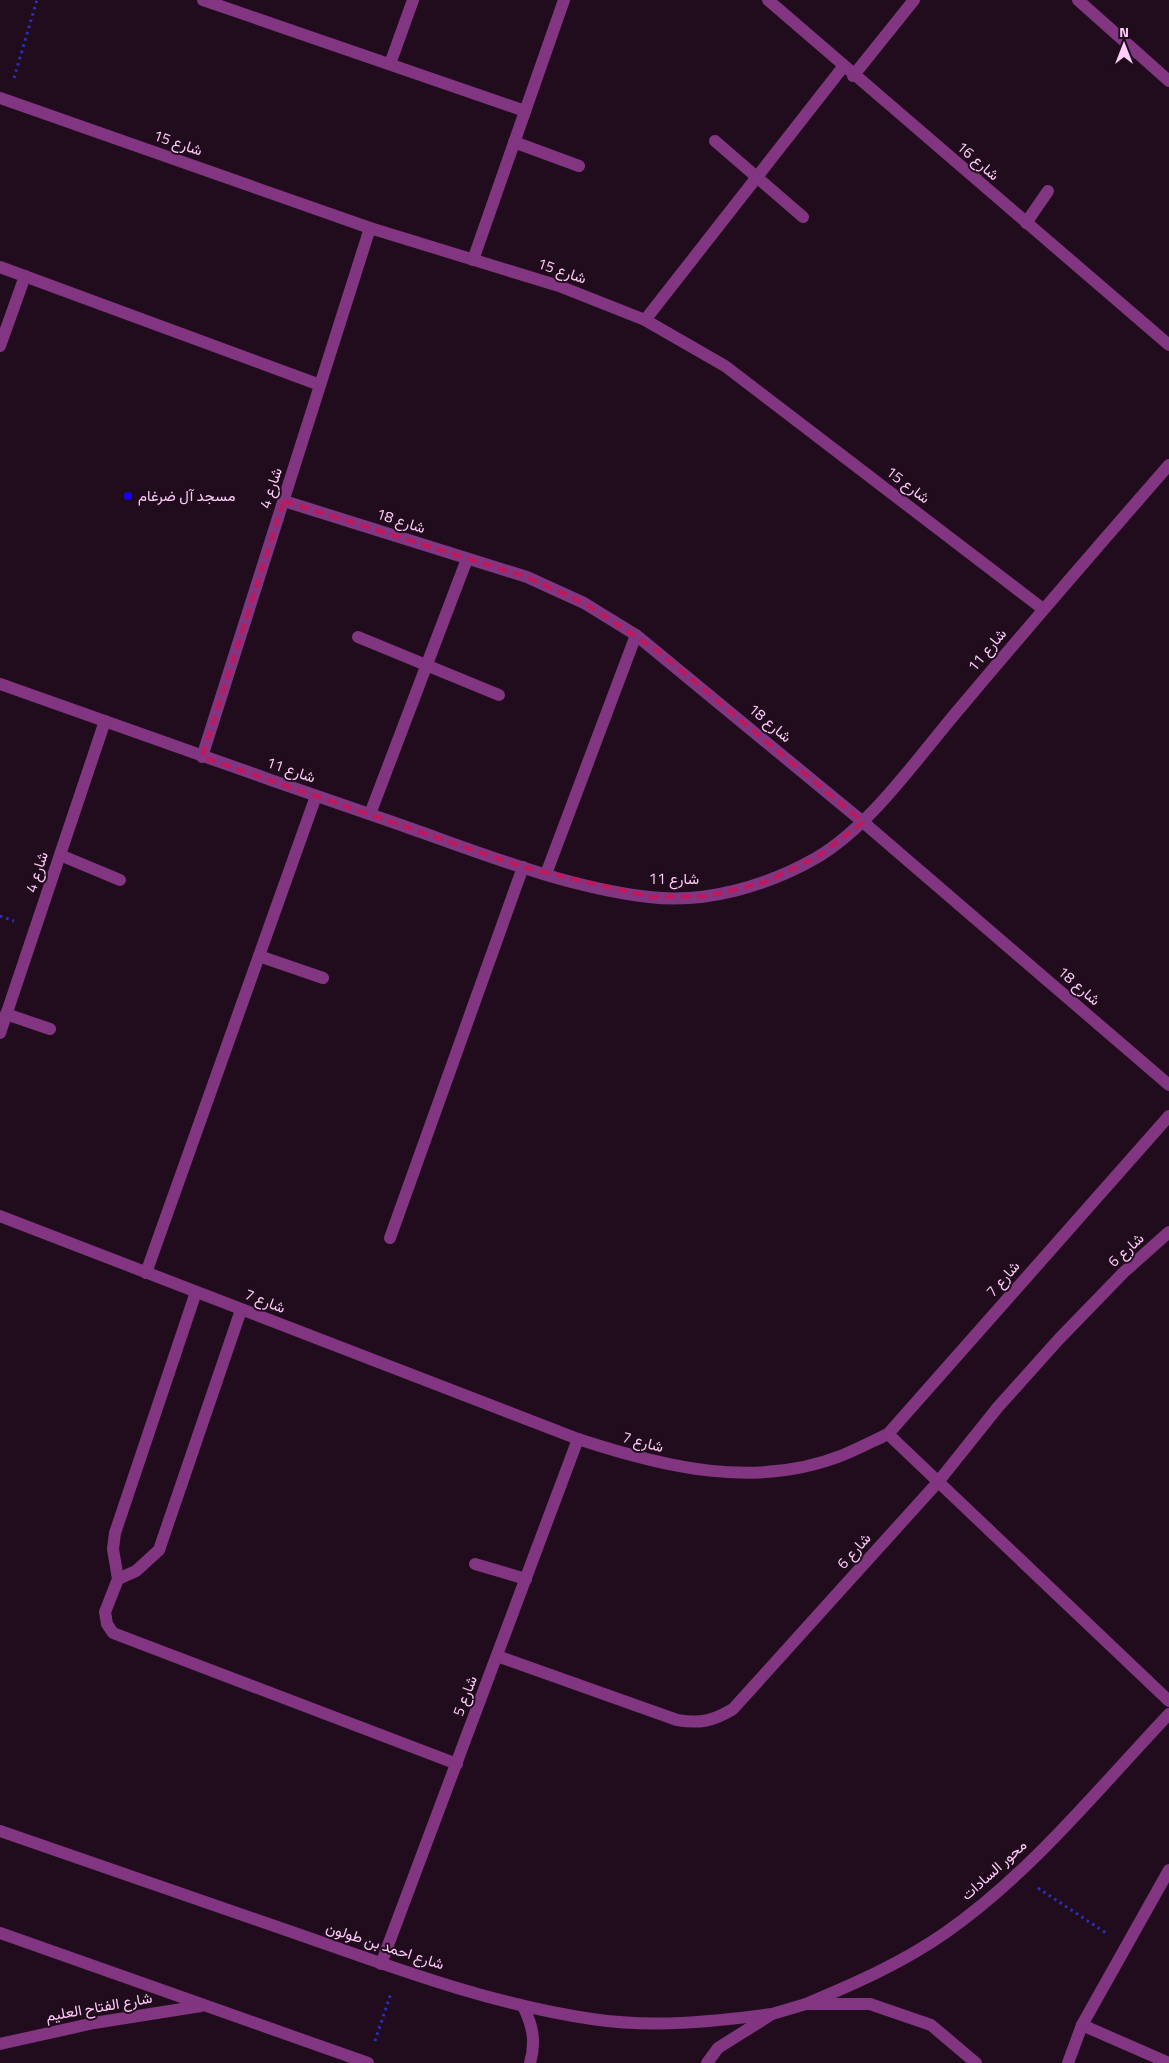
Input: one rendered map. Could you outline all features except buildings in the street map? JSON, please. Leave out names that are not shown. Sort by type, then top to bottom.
[{"type":"street","points":[[203,0],[525,111]]},
{"type":"street","points":[[390,64],[413,0]]},
{"type":"street","points":[[473,260],[564,0]]},
{"type":"street","name":"شارع 16","points":[[768,0],[843,67],[1169,345]]},
{"type":"street","points":[[854,76],[914,0]]},
{"type":"street","points":[[1078,0],[1169,81]]},
{"type":"street","points":[[645,320],[843,67]]},
{"type":"street","name":"شارع 15","points":[[4,99],[370,228],[559,286],[645,320],[725,366],[1043,609]]},
{"type":"street","points":[[715,141],[802,216]]},
{"type":"street","points":[[514,142],[579,166]]},
{"type":"street","points":[[1026,223],[1048,192]]},
{"type":"street","name":"شارع 4","points":[[202,757],[370,228]]},
{"type":"street","points":[[0,267],[320,385]]},
{"type":"street","points":[[0,346],[26,276]]},
{"type":"street","name":"شارع 11","points":[[0,684],[202,757],[546,874],[594,887],[651,897],[709,896],[766,882],[817,857],[863,822],[1043,609],[1169,465]]},
{"type":"street","name":"شارع 18","points":[[284,501],[535,580],[584,602],[636,635],[863,822],[1169,1085]]},
{"type":"street","points":[[370,814],[467,559]]},
{"type":"street","points":[[546,874],[636,635]]},
{"type":"street","points":[[358,637],[498,695]]},
{"type":"street","name":"شارع 4","points":[[0,1033],[105,722]]},
{"type":"street","points":[[146,1273],[316,796]]},
{"type":"street","points":[[60,855],[120,880]]},
{"type":"street","points":[[390,1238],[523,867]]},
{"type":"street","points":[[259,956],[322,978]]},
{"type":"street","points":[[6,1014],[50,1029]]},
{"type":"street","name":"شارع 7","points":[[0,1216],[578,1439],[636,1458],[691,1470],[742,1474],[793,1469],[842,1456],[888,1434],[1169,1116]]},
{"type":"street","name":"شارع 6","points":[[497,1656],[677,1720],[696,1724],[716,1720],[733,1709],[938,1482],[998,1407],[1059,1339],[1123,1273],[1169,1232]]},
{"type":"street","points":[[196,1292],[115,1533],[113,1549],[118,1579],[105,1612],[106,1624],[114,1633],[456,1764]]},
{"type":"street","points":[[118,1579],[136,1571],[159,1550],[241,1310]]},
{"type":"street","points":[[888,1434],[1169,1701]]},
{"type":"street","name":"شارع 5","points":[[381,1964],[578,1439]]},
{"type":"street","points":[[475,1564],[526,1579]]},
{"type":"street","name":"محور السادات","points":[[806,2004],[878,1973],[944,1934],[1006,1886],[1169,1714]]},
{"type":"street","name":"شارع احمد بن طولون","points":[[0,1831],[381,1964],[523,2006],[592,2020],[652,2024],[713,2022],[772,2014]]},
{"type":"street","points":[[1068,2063],[1082,2025],[1169,1870]]},
{"type":"street","points":[[0,1933],[368,2063]]},
{"type":"street","points":[[707,2063],[718,2048],[772,2014],[806,2004],[870,2004],[930,2025],[976,2063]]},
{"type":"street","name":"شارع الفتاح العليم","points":[[0,2044],[94,2023],[204,2005]]},
{"type":"street","points":[[523,2006],[532,2024],[534,2043],[530,2063]]},
{"type":"street","points":[[1082,2025],[1168,2063]]},
{"type":"path","points":[[4,99],[37,0]]},
{"type":"path","points":[[1017,1874],[1126,1946]]},
{"type":"path","points":[[368,2063],[393,1988],[375,1982],[381,1964]]},
{"type":"highlighted area","points":[[284,501],[527,577],[584,603],[658,651],[863,822],[817,857],[765,882],[709,896],[651,897],[523,867],[202,757]]},
{"type":"place","name":"مسجد آل ضرغام","points":[[128,496]]}]
